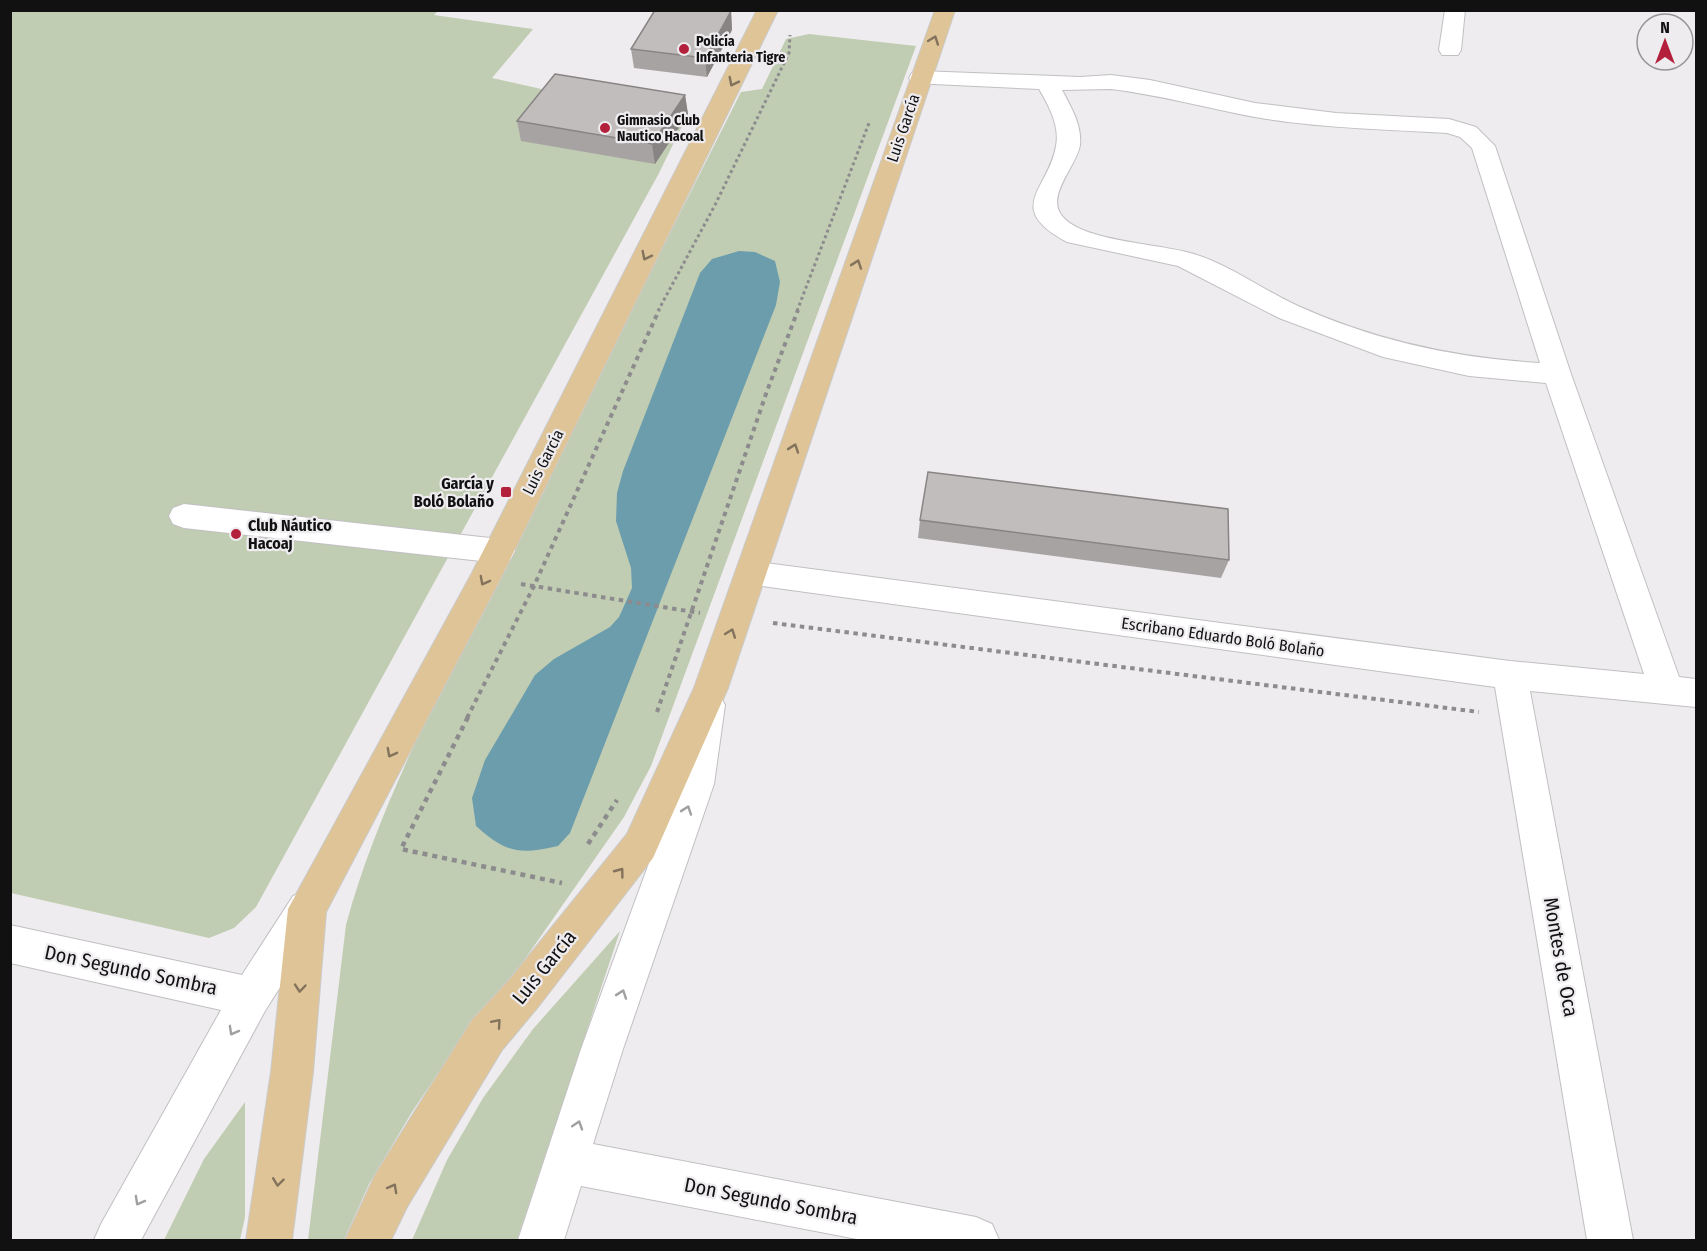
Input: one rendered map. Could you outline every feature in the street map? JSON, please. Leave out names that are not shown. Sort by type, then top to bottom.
[{"type":"main road","name":"Luis García","points":[[269,1240],[292,1072],[307,909],[499,551],[768,10]]},
{"type":"main road","name":"Luis García","points":[[368,1240],[391,1191],[487,1035],[546,966],[640,846],[711,688],[945,10]]},
{"type":"street","points":[[1450,50],[1455,10]]},
{"type":"street","points":[[917,87],[1050,87],[1112,82],[1150,87],[1255,110],[1336,120],[1422,123],[1449,126],[1468,132],[1483,146],[1557,374],[1682,692]]},
{"type":"street","points":[[1050,87],[1068,123],[1068,148],[1046,199],[1046,209],[1051,219],[1067,232],[1091,240],[1151,250],[1188,260],[1287,311],[1362,342],[1458,365],[1557,374]]},
{"type":"street","points":[[184,516],[499,551]]},
{"type":"street","name":"Escribano Eduardo Boló Bolaño","points":[[751,574],[1510,675],[1682,692]]},
{"type":"street","name":"Montes de Oca","points":[[1510,675],[1610,1240]]},
{"type":"street","name":"Luis García","points":[[541,1240],[696,784],[711,688]]},
{"type":"street","name":"Luis García","points":[[117,1240],[251,997],[307,909]]},
{"type":"street","name":"Don Segundo Sombra","points":[[10,944],[251,997]]},
{"type":"street","name":"Don Segundo Sombra","points":[[566,1161],[976,1240]]},
{"type":"path","points":[[563,883],[400,849],[534,586],[665,296],[716,205],[789,53],[792,39],[789,32]]},
{"type":"path","points":[[656,713],[767,391],[870,122]]},
{"type":"path","points":[[485,578],[736,618],[1519,717]]},
{"type":"path","points":[[585,850],[618,798]]},
{"type":"path","points":[[557,892],[568,875]]},
{"type":"green space","name":"Club Náutico Hacoaj","points":[[11,11],[438,11],[434,15],[533,29],[492,78],[559,93],[688,114],[658,175],[256,907],[234,928],[209,938],[11,893]]},
{"type":"green space","points":[[809,34],[916,46],[651,766],[624,817],[511,979],[461,1039],[412,1112],[369,1184],[344,1240],[308,1240],[346,925],[363,870],[406,763],[430,710],[741,92],[762,89],[786,39]]},
{"type":"green space","points":[[620,931],[517,1240],[412,1240],[447,1160],[483,1098],[533,1029]]},
{"type":"green space","points":[[245,1102],[245,1217],[240,1240],[164,1240],[204,1159]]},
{"type":"water","points":[[739,251],[755,252],[775,261],[780,282],[776,305],[570,833],[558,846],[545,849],[523,851],[505,847],[476,826],[472,798],[485,760],[535,675],[554,659],[610,627],[619,617],[632,588],[631,568],[616,521],[617,493],[623,471],[700,273],[712,259]]},
{"type":"building","points":[[655,10],[731,11],[705,58],[631,49]]},
{"type":"building","points":[[555,74],[685,95],[652,144],[517,121]]},
{"type":"building","points":[[928,472],[1228,509],[1229,560],[920,520]]},
{"type":"place","name":"Policía Infanteria Tigre","points":[[684,49]]},
{"type":"place","name":"Gimnasio Club Nautico Hacoal","points":[[605,128]]},
{"type":"place","name":"García y Boló Bolaño","points":[[506,492]]},
{"type":"place","name":"Club Náutico Hacoaj","points":[[236,534]]}]
